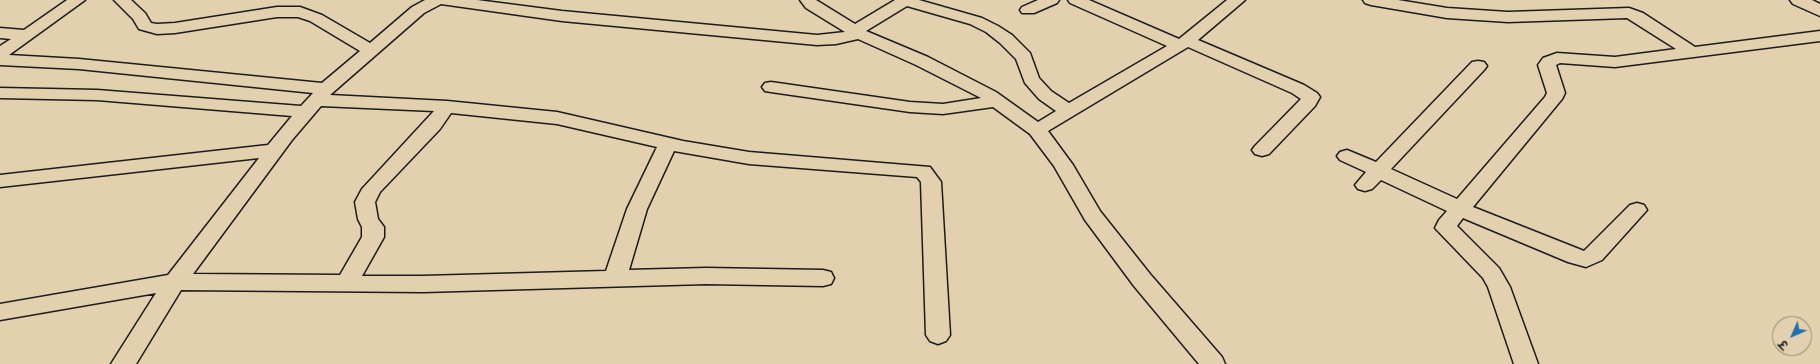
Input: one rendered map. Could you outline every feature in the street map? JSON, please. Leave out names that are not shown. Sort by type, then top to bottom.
[{"type":"street","points":[[0,54],[77,0]]},
{"type":"street","points":[[122,0],[140,16],[145,26],[157,29],[175,28],[277,12],[300,12],[316,18],[370,50]]},
{"type":"street","points":[[277,12],[309,0]]},
{"type":"street","points":[[123,364],[175,282],[274,150],[316,100],[370,50],[418,10],[438,0]]},
{"type":"street","points":[[442,0],[562,16],[817,40],[836,39],[857,33],[906,0],[976,21],[992,29],[1018,49],[1024,57],[1032,79],[1045,95],[1068,111]]},
{"type":"street","points":[[808,0],[812,5],[857,33],[922,61],[996,100],[1037,130],[1064,165],[1092,215],[1142,280],[1213,364]]},
{"type":"street","points":[[1028,10],[1051,0]]},
{"type":"street","points":[[1076,0],[1298,89],[1311,97],[1310,102],[1262,150]]},
{"type":"street","points":[[1037,130],[1183,43],[1237,0]]},
{"type":"street","points":[[1371,0],[1448,13],[1508,17],[1629,13],[1637,16],[1691,52]]},
{"type":"street","points":[[1798,0],[1820,11]]},
{"type":"street","points":[[0,33],[28,35]]},
{"type":"street","points":[[1526,364],[1499,287],[1491,274],[1446,228],[1446,225],[1554,100],[1556,93],[1547,65],[1549,62],[1558,58],[1615,62],[1820,36]]},
{"type":"street","points":[[0,60],[79,64],[316,100]]},
{"type":"street","points":[[1365,185],[1478,66]]},
{"type":"street","points":[[771,87],[910,107],[942,109],[996,100]]},
{"type":"street","points":[[0,94],[316,100],[446,106],[557,118],[668,143],[748,158],[923,171],[931,182],[938,335]]},
{"type":"street","points":[[346,284],[373,237],[373,227],[368,218],[364,202],[372,189],[433,124],[446,106]]},
{"type":"street","points":[[615,279],[637,209],[668,143]]},
{"type":"street","points":[[0,181],[274,150]]},
{"type":"street","points":[[1347,156],[1460,209],[1576,257],[1586,259],[1594,255],[1637,210]]},
{"type":"street","points":[[0,312],[175,282],[423,284],[706,276],[823,278]]}]
